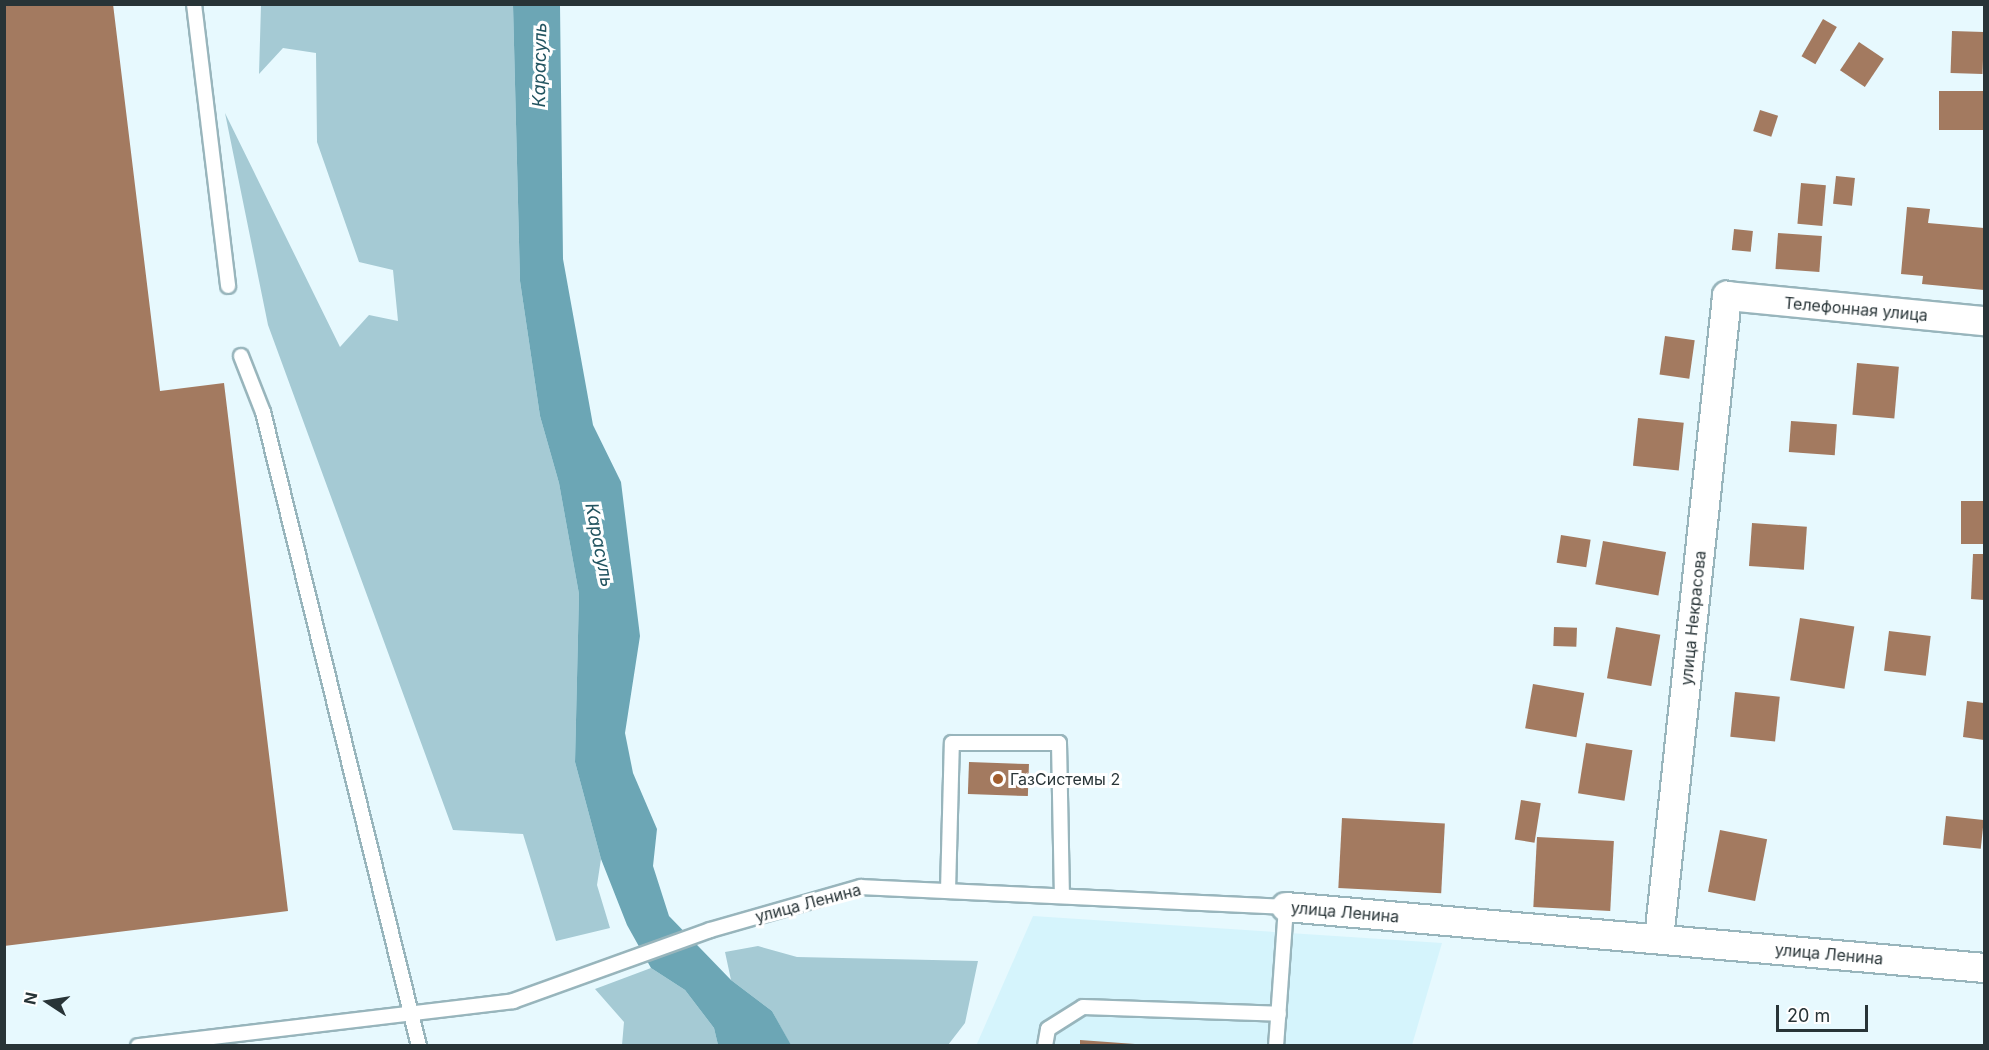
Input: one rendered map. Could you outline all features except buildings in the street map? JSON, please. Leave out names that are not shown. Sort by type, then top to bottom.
[{"type":"street","name":"Телефонная улица","points":[[1727,296],[1984,321]]},
{"type":"street","name":"улица Некрасова","points":[[1659,939],[1727,296]]},
{"type":"street","name":"улица Ленина","points":[[1286,907],[1984,968]]},
{"type":"lane","points":[[194,4],[228,286]]},
{"type":"lane","points":[[241,356],[262,412],[415,1012],[419,1046]]},
{"type":"lane","points":[[948,891],[952,743],[1059,743],[1062,896]]},
{"type":"lane","name":"улица Ленина","points":[[138,1046],[513,1000],[710,930],[861,887],[1286,907]]},
{"type":"lane","points":[[1276,1046],[1286,907]]},
{"type":"lane","points":[[1045,1046],[1048,1029],[1083,1007],[1279,1014]]},
{"type":"shaded area","points":[[261,5],[513,5],[520,281],[540,416],[559,483],[579,594],[575,762],[601,859],[597,885],[610,928],[556,941],[523,834],[453,830],[268,325],[225,113],[340,347],[369,315],[398,321],[393,270],[359,262],[317,142],[316,53],[283,48],[259,74]]},
{"type":"shaded area","points":[[1033,916],[1442,943],[1412,1045],[976,1046]]},
{"type":"shaded area","points":[[758,946],[797,957],[978,961],[965,1023],[948,1045],[791,1046],[772,1011],[731,980],[725,952]]},
{"type":"shaded area","points":[[651,968],[685,990],[714,1028],[718,1045],[622,1045],[624,1022],[595,989]]},
{"type":"water","name":"Карасуль","points":[[513,5],[560,5],[563,259],[593,425],[621,482],[640,636],[625,733],[633,773],[657,829],[653,866],[669,916],[731,980],[772,1011],[791,1045],[718,1045],[714,1028],[685,990],[651,968],[627,925],[601,859],[575,762],[579,594],[559,483],[540,416],[520,281]]},
{"type":"place","name":"ГазСистемы 2","points":[[998,779]]}]
